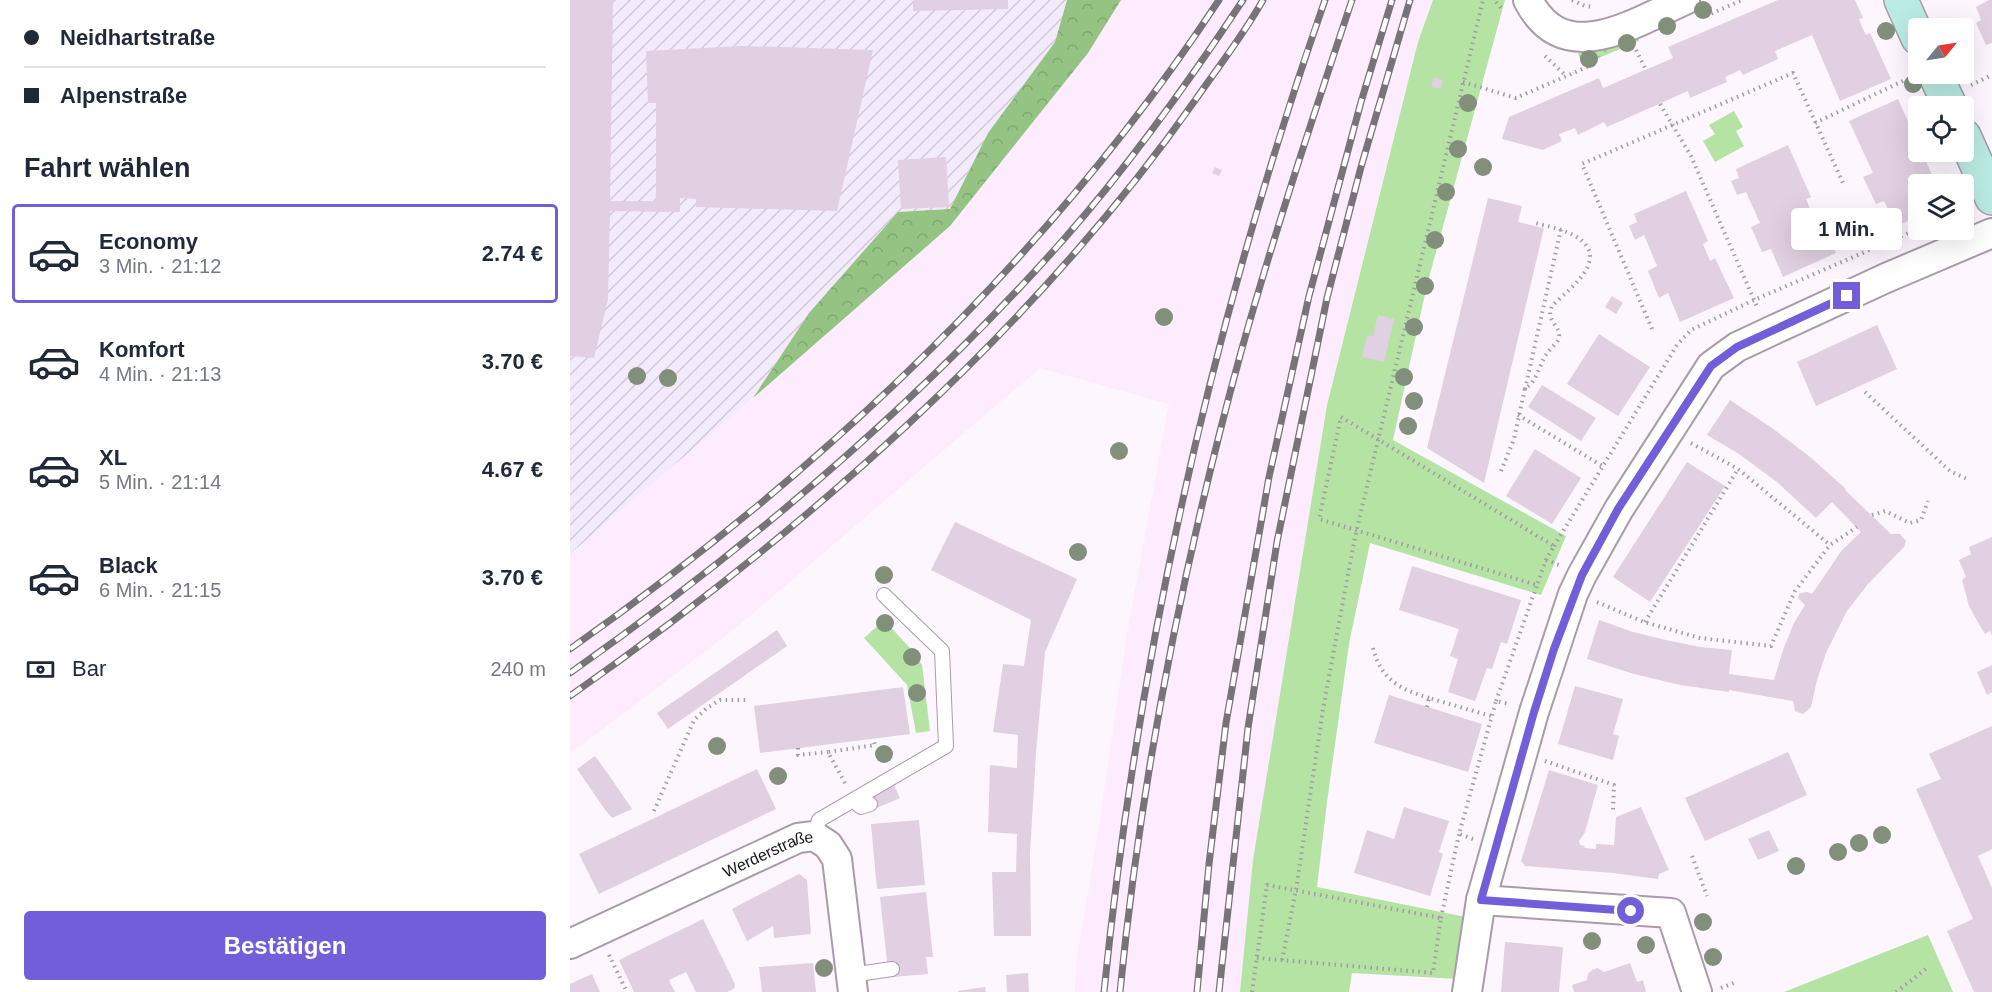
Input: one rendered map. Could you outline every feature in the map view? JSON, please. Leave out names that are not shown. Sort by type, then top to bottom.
[{"type":"street","points":[[1528,0],[1543,23],[1554,31],[1591,38],[1622,29],[1685,0]]},
{"type":"street","points":[[1901,0],[1909,18]]},
{"type":"street","points":[[1929,84],[1940,96]]},
{"type":"street","points":[[1974,158],[1992,198]]},
{"type":"street","points":[[1467,992],[1481,900],[1547,668],[1574,594],[1618,509],[1711,366],[1737,347],[1886,278],[1992,233]]},
{"type":"street","name":"Werderstraße","points":[[570,944],[798,837],[814,836],[828,845],[837,859],[852,983]]},
{"type":"street","points":[[1481,900],[1671,913],[1698,992]]},
{"type":"lane","points":[[814,836],[819,819],[946,746],[942,651],[884,595]]},
{"type":"lane","points":[[853,800],[861,807],[870,804]]},
{"type":"lane","points":[[852,983],[892,969]]},
{"type":"path","points":[[1282,960],[1296,890],[1323,709],[1357,530],[1483,0]]},
{"type":"path","points":[[1572,0],[1585,6],[1601,6]]},
{"type":"path","points":[[1634,46],[1646,70]]},
{"type":"path","points":[[1464,82],[1516,98],[1596,63]]},
{"type":"path","points":[[1652,329],[1582,164],[1793,73],[1843,183]]},
{"type":"path","points":[[1815,123],[1908,82]]},
{"type":"path","points":[[1660,104],[1691,156],[1769,332]]},
{"type":"path","points":[[1525,390],[1531,385],[1546,355],[1559,338],[1560,334],[1550,316],[1550,310],[1583,274],[1588,266],[1590,254],[1580,238],[1561,229],[1535,223]]},
{"type":"path","points":[[1501,471],[1514,439],[1561,229]]},
{"type":"path","points":[[1865,392],[1950,471],[1967,479]]},
{"type":"path","points":[[1518,415],[1604,467]]},
{"type":"path","points":[[1496,700],[1546,560],[1554,546],[1341,417],[1319,519],[1537,585]]},
{"type":"path","points":[[1692,443],[1738,469],[1830,545]]},
{"type":"path","points":[[1644,622],[1738,469]]},
{"type":"path","points":[[1872,516],[1885,511],[1910,522],[1921,520],[1928,501]]},
{"type":"path","points":[[1607,606],[1644,622],[1700,638],[1771,646],[1795,591],[1830,545],[1857,527]]},
{"type":"path","points":[[1257,958],[1433,973],[1441,918],[1459,834],[1491,716],[1407,691],[1391,681],[1378,663],[1373,648]]},
{"type":"path","points":[[1427,707],[1429,698]]},
{"type":"path","points":[[654,810],[694,720],[720,700],[748,700]]},
{"type":"path","points":[[798,748],[798,755],[828,752],[875,745],[873,738]]},
{"type":"path","points":[[828,752],[853,800]]},
{"type":"path","points":[[1523,753],[1614,785],[1613,810]]},
{"type":"path","points":[[1459,834],[1496,848]]},
{"type":"path","points":[[1692,856],[1707,896]]},
{"type":"path","points":[[1252,992],[1267,885],[1441,918]]},
{"type":"path","points":[[597,930],[627,992]]},
{"type":"path","points":[[1896,992],[1926,969]]},
{"type":"shaded area","points":[[570,0],[1067,0],[1055,42],[988,133],[950,209],[809,313],[753,398],[570,554]]},
{"type":"shaded area","points":[[1121,0],[1433,0],[1418,42],[1327,405],[1253,860],[1240,992],[1075,992],[1076,965],[1127,635],[1169,404],[1040,368],[737,627],[570,752],[570,554],[950,226],[1088,53]]},
{"type":"green space","points":[[1067,0],[1121,0],[1088,53],[950,226],[753,398],[809,313],[898,212],[950,209],[988,133],[1055,42]]},
{"type":"green space","points":[[1433,0],[1505,0],[1427,285],[1393,440],[1566,536],[1541,595],[1370,543],[1349,644],[1317,887],[1466,917],[1458,979],[1352,973],[1349,992],[1240,992],[1253,860],[1327,405],[1418,42]]},
{"type":"green space","points":[[1636,34],[1639,41],[1582,65],[1578,53],[1594,51]]},
{"type":"green space","points":[[1734,111],[1743,127],[1736,131],[1744,146],[1715,162],[1703,141],[1715,134],[1709,125]]},
{"type":"green space","points":[[884,620],[911,649],[922,665],[930,731],[916,733],[907,685],[864,638]]},
{"type":"green space","points":[[1928,935],[1953,992],[1784,992]]},
{"type":"building","points":[[570,0],[613,0],[610,201],[656,201],[656,103],[648,103],[646,51],[742,46],[873,50],[837,211],[696,207],[696,199],[680,198],[680,212],[610,211],[608,299],[594,358],[570,356]]},
{"type":"building","points":[[913,0],[1008,0],[1008,9],[913,11]]},
{"type":"building","points":[[1778,0],[1855,0],[1863,18],[1859,19],[1862,27],[1866,35],[1870,33],[1891,79],[1840,101],[1812,35],[1775,51],[1778,59],[1743,75],[1740,70],[1725,77],[1727,82],[1690,98],[1688,91],[1607,127],[1604,122],[1578,135],[1575,128],[1559,134],[1562,141],[1543,150],[1502,139],[1509,117],[1599,78],[1603,88],[1673,58],[1668,47]]},
{"type":"building","points":[[1992,0],[1992,43],[1986,45],[1976,23],[1981,20],[1976,7]]},
{"type":"building","points":[[1434,77],[1443,80],[1441,89],[1431,87]]},
{"type":"building","points":[[1898,99],[1908,122],[1908,162],[1926,162],[1932,174],[1908,174],[1908,221],[1896,226],[1884,201],[1876,204],[1863,177],[1873,173],[1849,121]]},
{"type":"building","points":[[1788,145],[1811,197],[1806,199],[1813,216],[1818,213],[1836,253],[1783,277],[1771,249],[1762,252],[1751,227],[1760,223],[1746,192],[1737,195],[1731,181],[1739,178],[1736,169]]},
{"type":"building","points":[[946,157],[949,207],[901,209],[898,160]]},
{"type":"building","points":[[1215,167],[1222,170],[1219,176],[1212,173]]},
{"type":"building","points":[[1686,191],[1708,241],[1703,244],[1710,261],[1715,258],[1734,298],[1680,322],[1668,293],[1659,298],[1648,271],[1657,266],[1644,235],[1635,240],[1629,226],[1637,222],[1634,214]]},
{"type":"building","points":[[1488,198],[1522,206],[1518,222],[1544,228],[1484,483],[1427,448]]},
{"type":"building","points":[[1612,296],[1623,303],[1616,314],[1605,307]]},
{"type":"building","points":[[1378,315],[1394,319],[1384,362],[1362,357],[1367,335],[1373,336]]},
{"type":"building","points":[[1877,325],[1897,369],[1816,406],[1797,362]]},
{"type":"building","points":[[1599,334],[1650,367],[1618,416],[1567,384]]},
{"type":"building","points":[[1542,385],[1596,418],[1581,441],[1528,407]]},
{"type":"building","points":[[1730,400],[1809,456],[1891,534],[1900,534],[1906,541],[1904,547],[1868,584],[1847,611],[1826,653],[1811,707],[1803,714],[1795,711],[1793,701],[1729,690],[1729,692],[1680,685],[1587,659],[1599,620],[1666,640],[1700,647],[1732,650],[1729,674],[1774,680],[1784,647],[1805,605],[1798,598],[1800,593],[1812,594],[1842,550],[1861,532],[1832,502],[1816,518],[1777,482],[1739,454],[1707,435]]},
{"type":"building","points":[[1535,449],[1581,478],[1552,524],[1506,496]]},
{"type":"building","points":[[1687,462],[1725,486],[1650,602],[1613,577]]},
{"type":"building","points":[[955,522],[1077,579],[1045,652],[1030,853],[1031,936],[994,936],[992,872],[1016,872],[1017,834],[988,832],[990,765],[1017,768],[1018,735],[993,732],[1003,664],[1024,666],[1031,620],[931,570]]},
{"type":"building","points":[[1992,537],[1992,636],[1990,631],[1985,634],[1969,606],[1962,580],[1966,577],[1959,560],[1971,554],[1969,547]]},
{"type":"building","points":[[1412,566],[1521,600],[1507,644],[1501,642],[1492,669],[1487,668],[1475,701],[1448,692],[1458,659],[1450,656],[1459,629],[1399,610]]},
{"type":"building","points":[[777,630],[787,646],[668,729],[657,713]]},
{"type":"building","points":[[1992,665],[1992,692],[1987,695],[1977,672]]},
{"type":"building","points":[[1575,686],[1623,699],[1613,734],[1619,736],[1613,760],[1558,744]]},
{"type":"building","points":[[903,687],[910,734],[760,753],[754,706]]},
{"type":"building","points":[[1389,695],[1482,724],[1468,772],[1374,743]]},
{"type":"building","points":[[1992,726],[1992,849],[1978,856],[1992,888],[1992,992],[1974,992],[1947,931],[1973,919],[1916,789],[1941,779],[1929,754]]},
{"type":"building","points":[[1788,752],[1807,795],[1705,841],[1685,798]]},
{"type":"building","points":[[595,756],[632,809],[612,818],[606,811],[577,769]]},
{"type":"building","points":[[757,769],[776,809],[599,894],[579,854]]},
{"type":"building","points":[[1549,770],[1598,785],[1585,832],[1579,841],[1580,845],[1585,846],[1584,848],[1596,849],[1596,844],[1614,845],[1616,817],[1641,807],[1669,870],[1659,874],[1658,879],[1525,866],[1521,861]]},
{"type":"building","points":[[894,785],[900,798],[872,810],[867,798]]},
{"type":"building","points":[[1404,807],[1449,821],[1439,852],[1443,854],[1430,896],[1354,873],[1367,830],[1394,839]]},
{"type":"building","points":[[919,820],[925,885],[877,889],[871,824]]},
{"type":"building","points":[[1769,830],[1779,851],[1758,860],[1748,839]]},
{"type":"building","points":[[799,874],[807,880],[811,934],[774,938],[773,926],[747,941],[732,909]]},
{"type":"building","points":[[926,892],[933,957],[926,957],[928,974],[893,977],[891,961],[887,962],[880,897]]},
{"type":"building","points":[[703,919],[735,984],[734,989],[727,992],[696,992],[686,972],[669,980],[675,992],[634,992],[619,960]]},
{"type":"building","points":[[1505,942],[1563,947],[1559,992],[1501,992]]},
{"type":"building","points":[[813,963],[816,992],[762,992],[759,967]]},
{"type":"building","points":[[1630,963],[1637,982],[1643,980],[1646,992],[1574,992],[1572,985],[1587,980],[1592,970],[1597,968],[1604,972]]},
{"type":"building","points":[[1028,973],[1029,992],[1007,992],[1006,975]]},
{"type":"building","points":[[592,974],[600,992],[570,992],[570,984]]},
{"type":"building","points":[[985,987],[986,992],[958,992],[958,991]]},
{"type":"railway","points":[[570,649],[663,581],[753,509],[841,434],[925,355],[1005,272],[1081,185],[1153,95],[1219,0]]},
{"type":"railway","points":[[570,673],[637,625],[767,524],[891,415],[951,358],[1064,239],[1112,182],[1180,92],[1243,0]]},
{"type":"railway","points":[[570,696],[743,567],[827,497],[909,423],[987,347],[1062,267],[1132,185],[1196,99],[1263,0]]},
{"type":"railway","points":[[1104,992],[1137,740],[1159,614],[1185,490],[1248,243],[1325,0]]},
{"type":"railway","points":[[1120,992],[1152,750],[1183,589],[1201,510],[1220,430],[1254,308],[1294,176],[1352,0]]},
{"type":"railway","points":[[1197,992],[1226,723],[1269,477],[1309,296],[1361,102],[1392,0]]},
{"type":"railway","points":[[1219,992],[1248,728],[1277,542],[1327,298],[1361,167],[1410,0]]},
{"type":"route","points":[[1631,911],[1481,900],[1547,668],[1582,575],[1618,509],[1671,431],[1711,366],[1737,347],[1847,296]]}]
